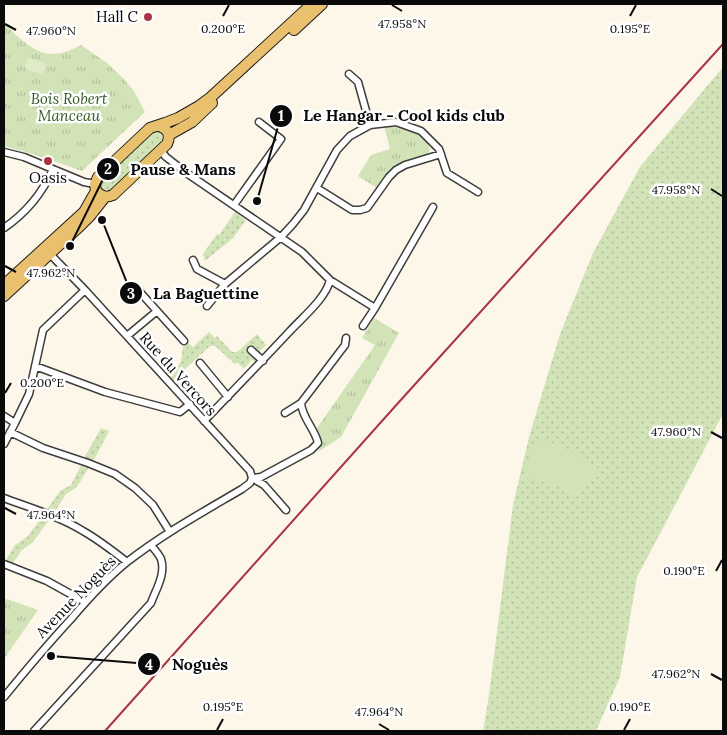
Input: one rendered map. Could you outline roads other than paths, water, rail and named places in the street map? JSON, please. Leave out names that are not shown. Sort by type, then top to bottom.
[{"type":"main road","points":[[4,285],[90,216],[99,191],[98,177],[150,128],[178,118],[211,97],[312,4]]},
{"type":"main road","points":[[169,136],[197,117],[322,4]]},
{"type":"main road","points":[[99,191],[113,195],[161,151],[167,144],[169,136],[164,128],[159,126]]},
{"type":"main road","points":[[4,296],[47,251]]},
{"type":"street","points":[[349,74],[358,82],[370,125]]},
{"type":"street","points":[[234,205],[281,139],[259,122]]},
{"type":"street","points":[[207,306],[225,284],[281,237],[304,210],[337,150],[350,136],[370,125],[396,122],[421,131],[439,149],[447,173],[478,192]]},
{"type":"street","points":[[161,151],[188,174],[302,252],[330,280],[375,308]]},
{"type":"street","points":[[4,152],[24,157],[84,182],[99,191]]},
{"type":"street","points":[[317,188],[352,210],[360,210],[367,208],[389,176],[396,170],[441,154]]},
{"type":"street","points":[[4,228],[28,208],[40,194],[53,169]]},
{"type":"street","points":[[363,326],[433,207]]},
{"type":"street","name":"Rue du Vercors","points":[[47,251],[190,404],[250,471],[252,478],[264,485],[286,510]]},
{"type":"street","points":[[193,260],[197,269],[225,284]]},
{"type":"street","points":[[204,421],[320,299],[330,280]]},
{"type":"street","points":[[4,444],[29,394],[43,330],[85,290]]},
{"type":"street","points":[[126,290],[139,291],[184,341]]},
{"type":"street","points":[[127,336],[157,311]]},
{"type":"street","points":[[285,414],[301,403],[345,345],[346,338]]},
{"type":"street","points":[[250,350],[263,360]]},
{"type":"street","points":[[200,364],[228,397]]},
{"type":"street","points":[[35,366],[105,392],[180,412],[190,404]]},
{"type":"street","name":"Avenue Noguès","points":[[4,697],[42,650],[103,583],[127,562],[170,532],[250,483],[252,478],[261,477],[311,450],[318,443],[301,410],[301,403]]},
{"type":"street","points":[[4,416],[15,423]]},
{"type":"street","points":[[10,432],[43,448],[115,474],[135,488],[153,505],[170,532]]},
{"type":"street","points":[[4,498],[48,514],[82,530],[127,562]]},
{"type":"street","points":[[34,731],[151,603],[163,570],[161,557],[151,545]]},
{"type":"street","points":[[4,564],[47,581],[86,602]]},
{"type":"railway","points":[[105,731],[723,44]]},
{"type":"place","name":"Hall C","points":[[148,17]]},
{"type":"place","name":"Oasis","points":[[48,161]]},
{"type":"place","name":"Le Hangar - Cool kids club","points":[[257,201]]},
{"type":"place","name":"La Baguettine","points":[[102,220]]},
{"type":"place","name":"Pause & Mans","points":[[70,246]]},
{"type":"place","name":"Noguès","points":[[51,656]]},
{"type":"park label","name":"Bois Robert Manceau","points":[[69,108]]}]
